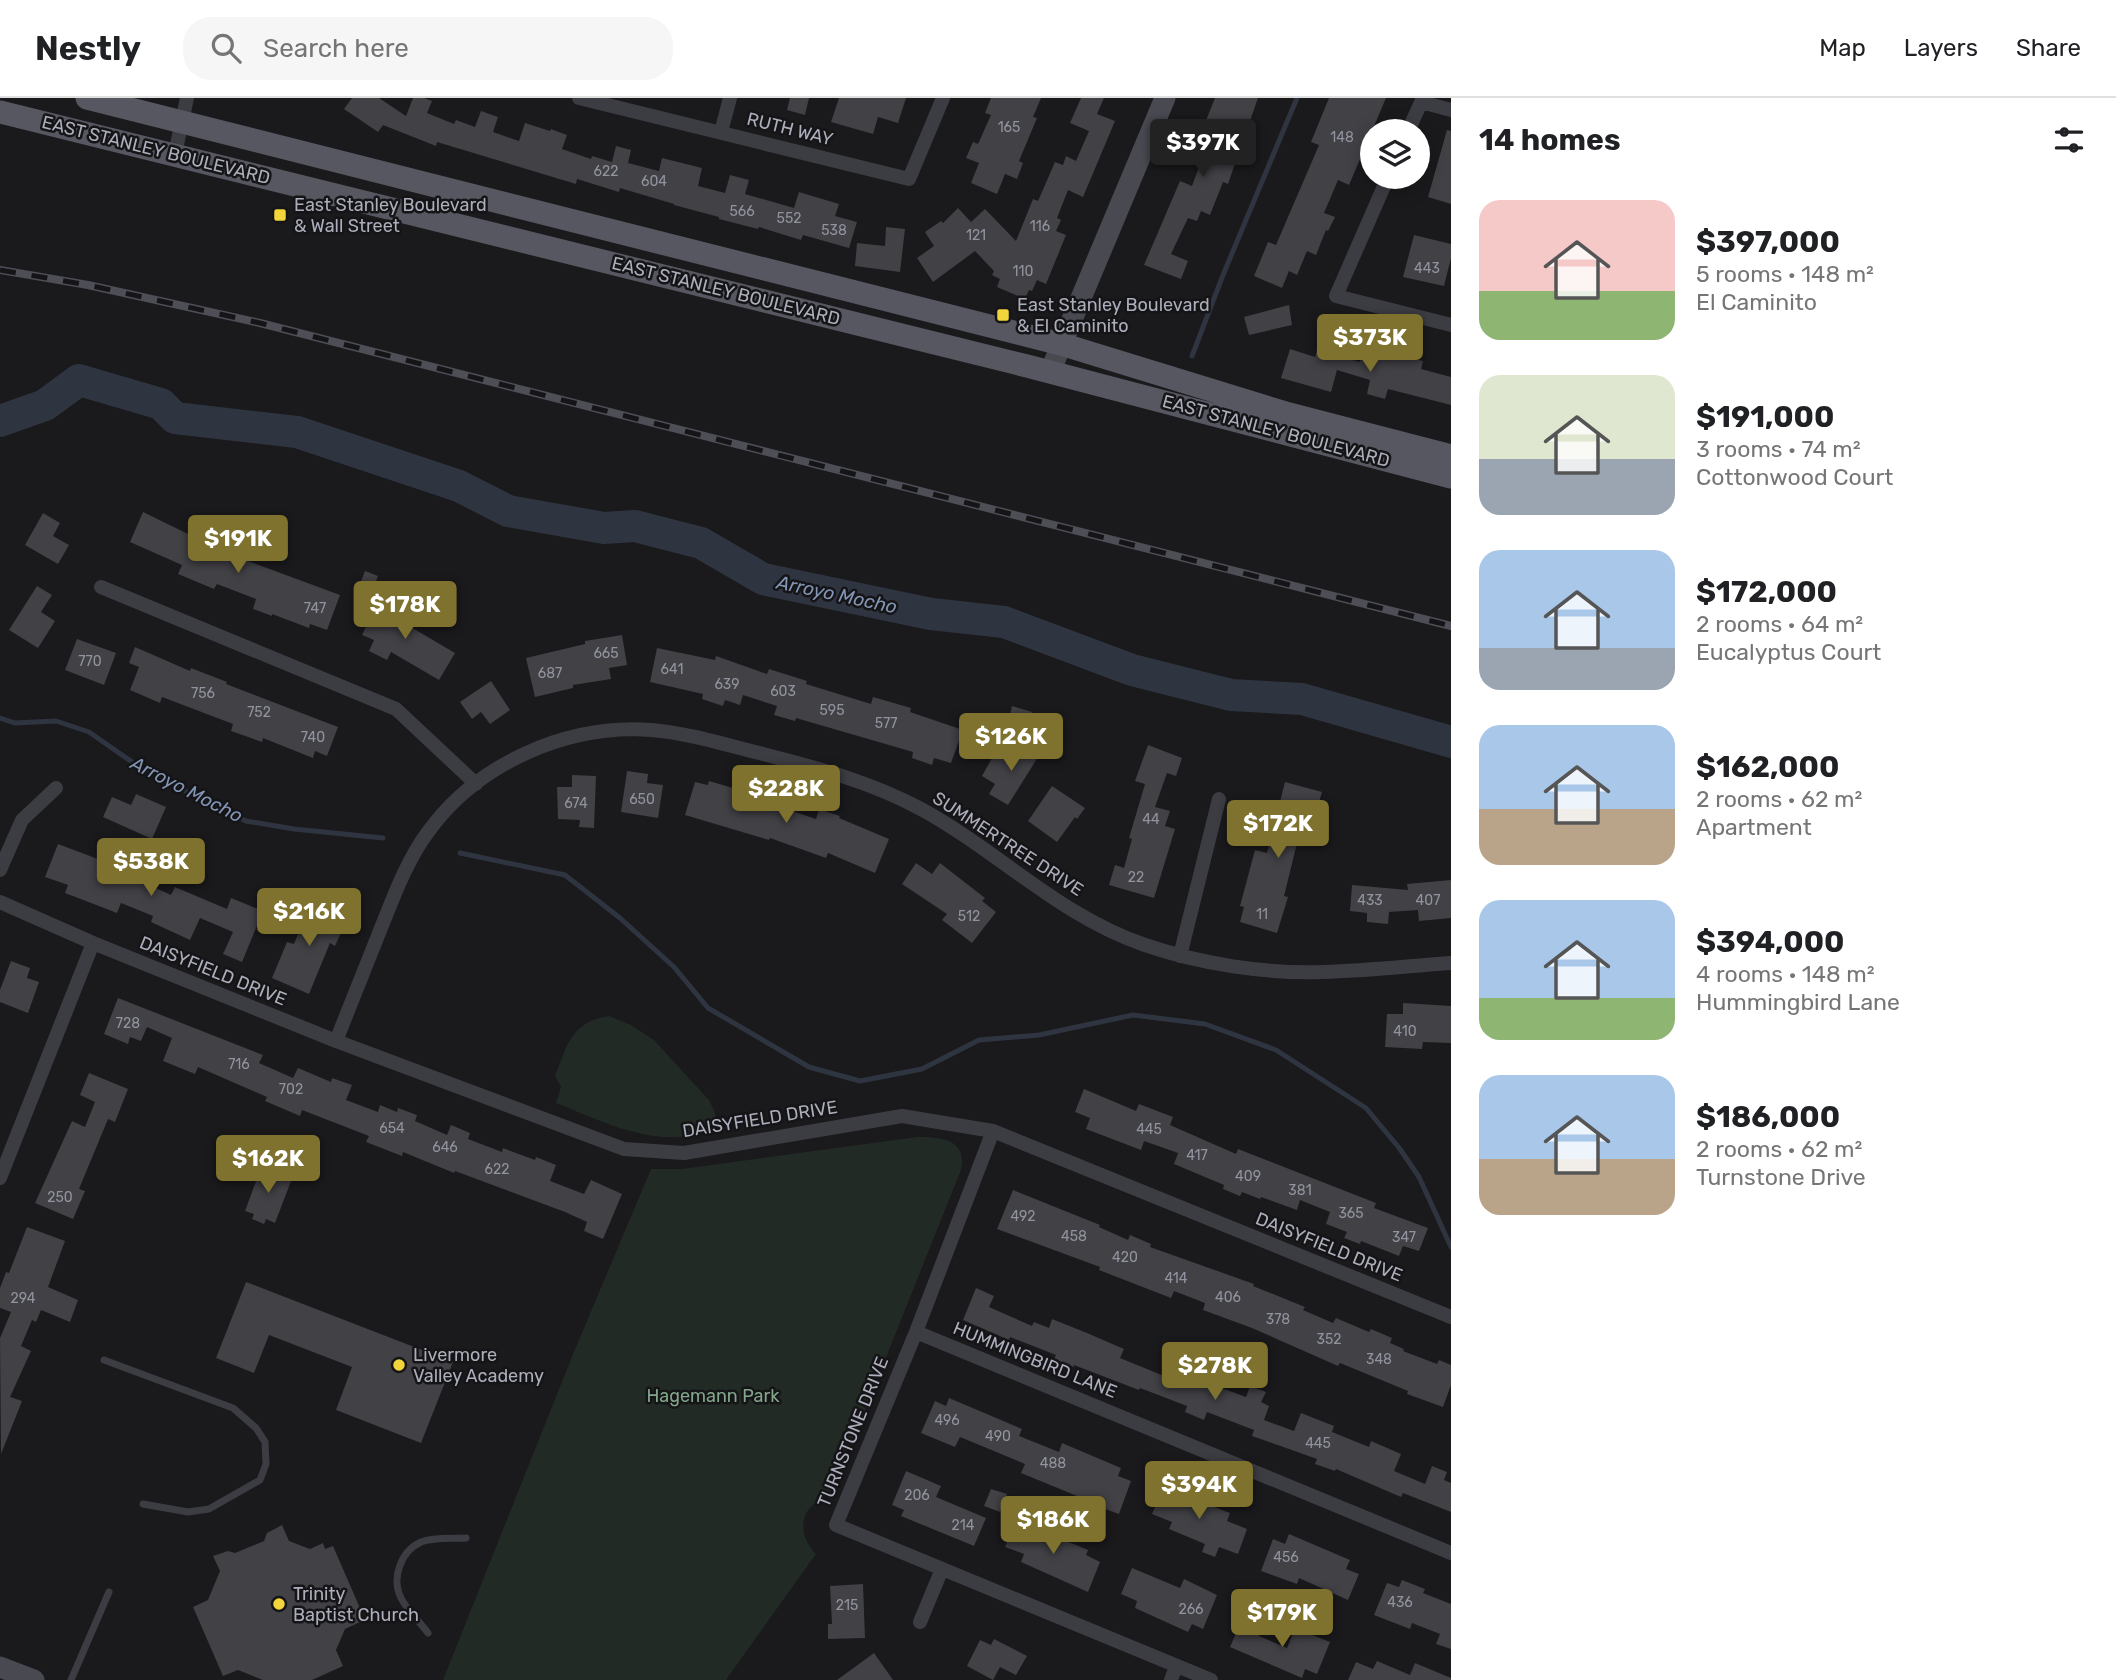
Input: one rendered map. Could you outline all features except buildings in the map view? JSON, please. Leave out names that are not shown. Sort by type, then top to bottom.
[{"type":"main road","name":"EAST STANLEY BOULEVARD","points":[[87,98],[1061,344],[1289,414],[1451,456]]},
{"type":"main road","name":"EAST STANLEY BOULEVARD","points":[[0,112],[1050,372],[1451,477]]},
{"type":"street","points":[[175,154],[187,98]]},
{"type":"street","name":"RUTH WAY","points":[[579,98],[909,179],[943,98]]},
{"type":"street","points":[[722,132],[730,98]]},
{"type":"street","points":[[1050,372],[1165,98]]},
{"type":"street","points":[[1413,119],[1422,100],[1451,110]]},
{"type":"street","points":[[1383,189],[1336,296],[1451,325]]},
{"type":"street","points":[[101,587],[396,709],[476,784]]},
{"type":"street","name":"SUMMERTREE DRIVE","points":[[336,1041],[409,864],[428,832],[458,797],[516,756],[562,739],[601,732],[650,730],[692,737],[827,770],[875,788],[921,809],[978,845],[1057,902],[1141,944],[1180,956],[1269,971],[1323,972],[1451,963]]},
{"type":"street","points":[[0,870],[22,820],[56,788]]},
{"type":"street","points":[[1180,956],[1219,799]]},
{"type":"street","name":"DAISYFIELD DRIVE","points":[[0,902],[93,943],[336,1041],[624,1149],[684,1153],[902,1116],[993,1131],[1451,1317]]},
{"type":"street","points":[[0,1178],[93,943]]},
{"type":"street","name":"TURNSTONE DRIVE","points":[[993,1131],[916,1332],[836,1525],[942,1569],[1173,1673],[1211,1680]]},
{"type":"street","name":"HUMMINGBIRD LANE","points":[[916,1332],[1451,1553]]},
{"type":"street","points":[[920,1622],[942,1569]]},
{"type":"street","points":[[0,1667],[34,1680]]},
{"type":"lane","points":[[104,1360],[233,1408],[256,1428],[265,1442],[266,1464],[260,1480],[209,1509],[188,1512],[144,1504]]},
{"type":"lane","points":[[429,1633],[401,1598],[396,1580],[400,1563],[412,1547],[424,1541],[466,1538]]},
{"type":"lane","points":[[71,1680],[109,1592]]},
{"type":"green space","points":[[609,1016],[631,1025],[654,1040],[709,1100],[720,1131],[677,1137],[646,1135],[556,1103],[561,1087],[555,1076],[567,1045],[578,1029],[596,1019]]},
{"type":"green space","name":"Hagemann Park","points":[[917,1137],[942,1139],[956,1145],[962,1159],[961,1170],[835,1485],[805,1516],[805,1536],[816,1554],[726,1680],[443,1680],[573,1354],[651,1169],[682,1169]]},
{"type":"waterway","points":[[1192,356],[1297,98]]},
{"type":"waterway","name":"Arroyo Mocho","points":[[0,421],[45,405],[79,380],[161,404],[175,418],[297,432],[459,486],[508,511],[604,528],[635,526],[701,543],[763,579],[931,614],[1004,622],[1132,670],[1231,695],[1302,699],[1451,742]]},
{"type":"waterway","name":"Arroyo Mocho","points":[[0,718],[15,723],[56,721],[89,732],[145,771],[246,821],[383,838]]},
{"type":"waterway","name":"Arroyo Mocho","points":[[460,853],[565,875],[620,918],[674,967],[708,1008],[809,1067],[860,1081],[922,1069],[979,1040],[1039,1035],[1133,1015],[1205,1024],[1276,1050],[1366,1108],[1419,1177],[1451,1247]]},
{"type":"railway","points":[[0,270],[88,285],[260,323],[1451,626]]},
{"type":"place","name":"East Stanley Boulevard & Wall Street","points":[[280,215]]},
{"type":"place","name":"East Stanley Boulevard & El Caminito","points":[[1003,315]]},
{"type":"place","name":"Livermore Valley Academy","points":[[399,1365]]},
{"type":"place","name":"Trinity Baptist Church","points":[[279,1604]]}]
